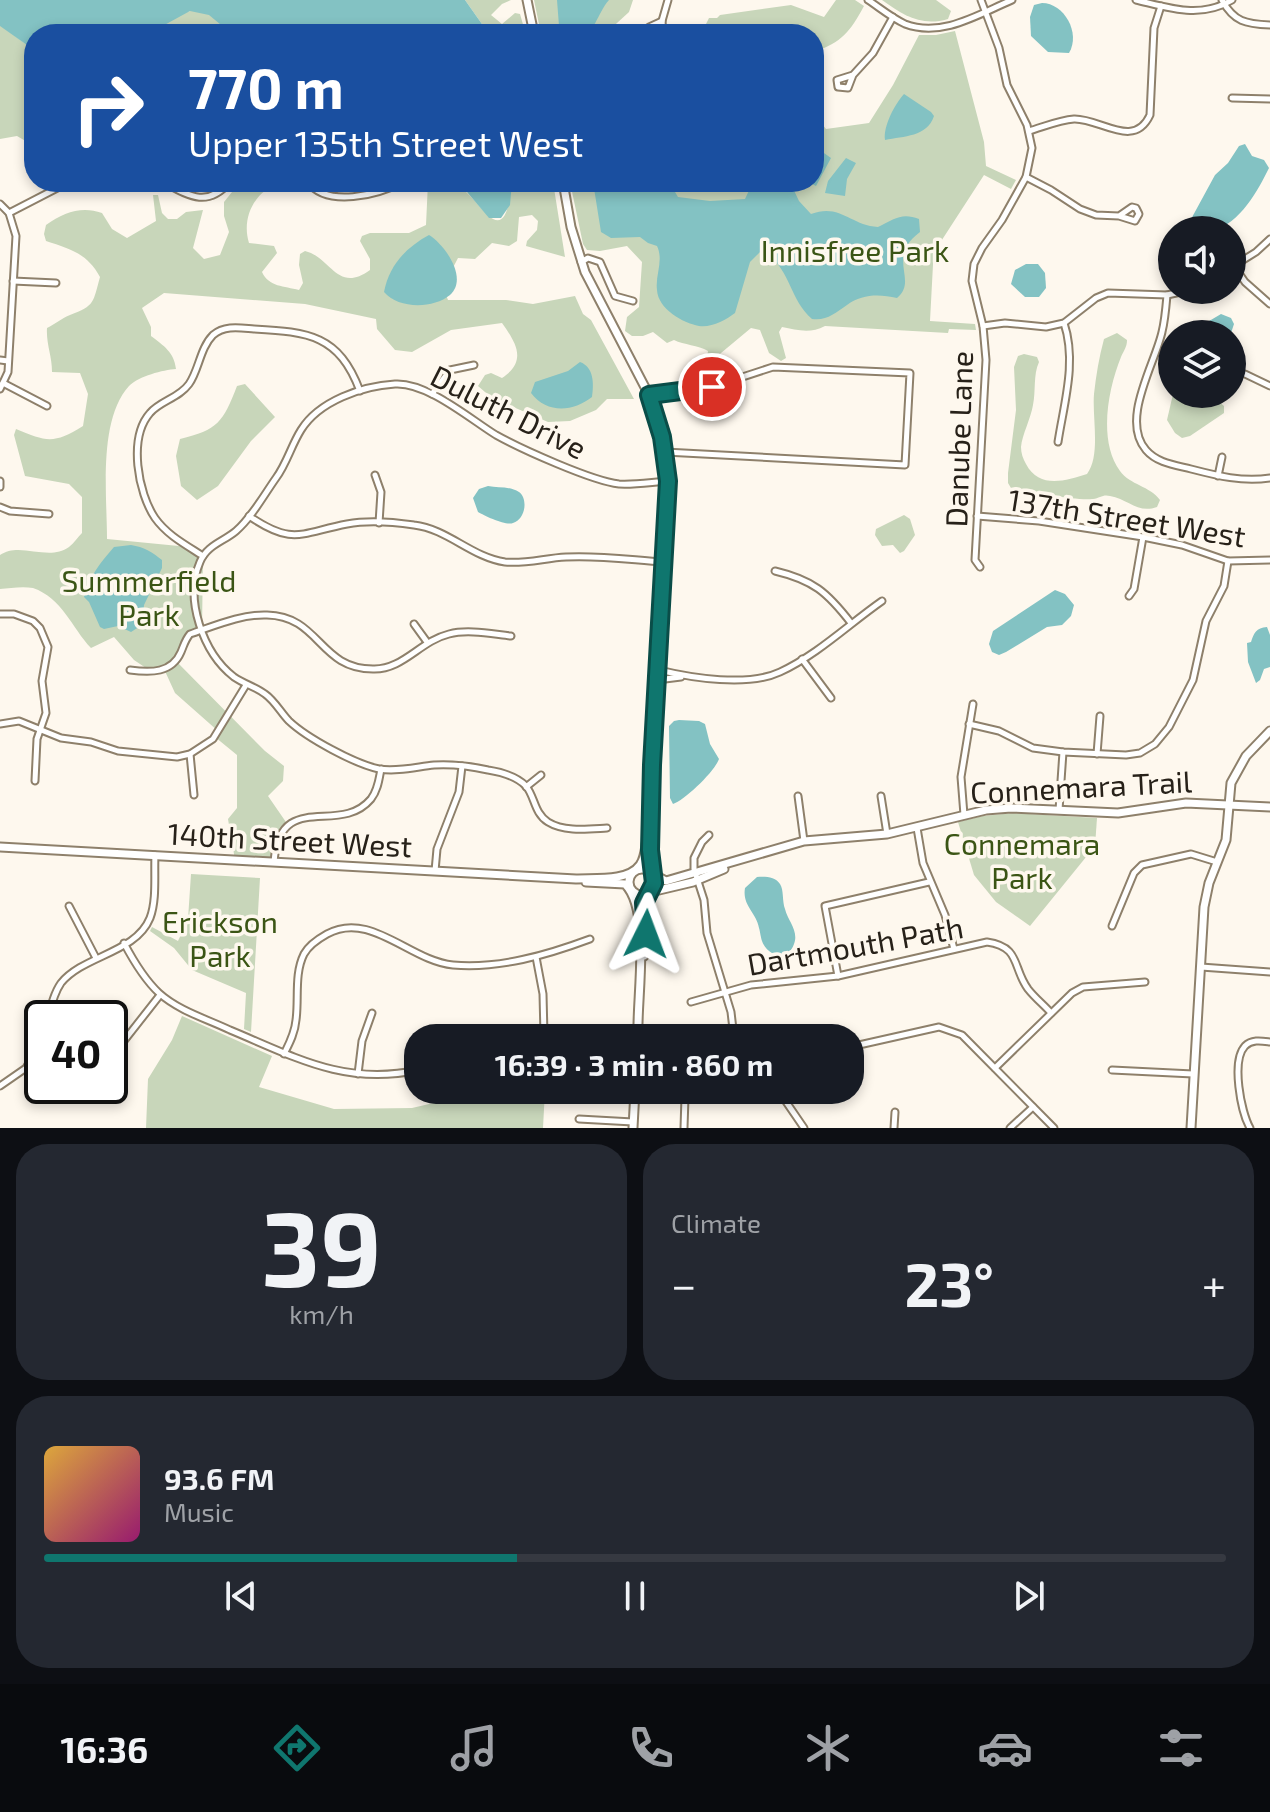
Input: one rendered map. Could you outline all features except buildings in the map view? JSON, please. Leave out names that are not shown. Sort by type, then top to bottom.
[{"type":"street","points":[[527,0],[532,24]]},
{"type":"street","points":[[662,24],[668,0]]},
{"type":"street","points":[[868,0],[893,17],[916,27],[935,28],[948,26],[1012,0]]},
{"type":"street","name":"Danube Lane","points":[[980,567],[975,560],[986,360],[983,326],[973,295],[974,264],[1026,177],[1031,153],[1029,131],[1007,85],[999,48],[981,0]]},
{"type":"street","points":[[1136,0],[1194,12],[1232,0]]},
{"type":"street","points":[[1223,2],[1240,22],[1270,25]]},
{"type":"street","points":[[1029,131],[1070,119],[1089,121],[1125,132],[1143,126],[1150,115],[1154,28],[1161,6]]},
{"type":"street","points":[[853,75],[873,53],[893,17]]},
{"type":"street","points":[[656,24],[662,21]]},
{"type":"street","points":[[1232,98],[1270,99]]},
{"type":"street","points":[[1026,177],[1080,209],[1096,215],[1119,216]]},
{"type":"street","points":[[9,213],[50,192]]},
{"type":"street","points":[[184,192],[206,198],[220,192]]},
{"type":"street","points":[[318,192],[334,196],[371,192]]},
{"type":"street","points":[[565,192],[581,262],[592,290],[649,395],[665,452],[668,481],[644,853],[642,863],[629,880],[640,925],[638,1024]]},
{"type":"street","points":[[0,204],[9,213],[16,236],[8,361],[2,386],[47,406]]},
{"type":"street","points":[[1246,258],[1270,239]]},
{"type":"street","points":[[581,262],[588,258],[600,262],[615,296],[633,301]]},
{"type":"street","points":[[13,281],[56,283]]},
{"type":"street","points":[[1246,283],[1270,304]]},
{"type":"street","points":[[983,326],[1005,323],[1046,327],[1064,323],[1096,298],[1108,293],[1158,295]]},
{"type":"street","points":[[1166,304],[1162,332],[1136,413],[1137,434],[1145,449],[1159,461],[1218,476],[1252,481],[1270,478]]},
{"type":"street","points":[[1058,442],[1070,365],[1071,344],[1064,323]]},
{"type":"street","points":[[360,391],[353,371],[330,344],[294,331],[233,327],[211,337],[189,384],[150,413],[142,425],[139,440],[141,482],[154,516],[167,532],[203,556],[198,566],[195,598],[202,630],[219,663],[246,685],[264,693],[304,733],[364,764],[381,769],[462,766],[508,774],[526,787],[545,820],[558,826],[607,828]]},
{"type":"street","points":[[0,360],[8,361]]},
{"type":"street","points":[[432,394],[450,370],[474,365]]},
{"type":"street","points":[[649,395],[712,387],[773,367],[910,373],[905,465],[665,452]]},
{"type":"street","points":[[1246,374],[1270,386]]},
{"type":"street","name":"Duluth Drive","points":[[203,556],[210,547],[236,531],[249,516],[285,467],[309,418],[329,403],[360,391],[397,384],[432,394],[500,437],[598,480],[621,484],[668,481]]},
{"type":"street","points":[[1218,476],[1222,457]]},
{"type":"street","points":[[375,475],[381,492],[379,523]]},
{"type":"street","points":[[0,507],[10,511],[49,514]]},
{"type":"street","points":[[249,516],[271,531],[291,536],[349,523],[427,527],[474,553],[503,562],[566,557],[664,562]]},
{"type":"street","name":"137th Street West","points":[[977,516],[1039,521],[1143,537],[1182,545],[1228,561],[1270,560]]},
{"type":"street","points":[[1129,596],[1134,589],[1143,537]]},
{"type":"street","points":[[969,724],[999,731],[1033,748],[1063,752],[1126,755],[1140,753],[1155,744],[1169,727],[1193,680],[1206,621],[1224,586],[1228,561]]},
{"type":"street","points":[[775,571],[799,576],[819,587],[851,623]]},
{"type":"street","points":[[657,680],[686,677],[755,679],[779,673],[882,601]]},
{"type":"street","points":[[0,614],[24,616],[40,628],[45,637],[48,657],[42,681],[46,713],[37,739],[35,781]]},
{"type":"street","points":[[130,670],[148,672],[167,668],[176,661],[190,634],[247,616],[283,617],[308,630],[342,664],[356,668],[393,667],[427,642],[451,633],[511,636]]},
{"type":"street","points":[[414,624],[427,642]]},
{"type":"street","points":[[802,659],[831,698]]},
{"type":"street","points":[[658,670],[686,677]]},
{"type":"street","points":[[0,724],[19,721],[61,738],[91,742],[118,751],[177,757],[190,754],[213,739],[246,685]]},
{"type":"street","points":[[964,815],[961,777],[973,704]]},
{"type":"street","points":[[1097,754],[1100,716]]},
{"type":"street","points":[[1191,1128],[1204,907],[1226,840],[1231,783],[1238,765],[1270,731]]},
{"type":"street","points":[[1059,810],[1063,752]]},
{"type":"street","points":[[190,754],[194,795]]},
{"type":"street","points":[[640,977],[646,934],[644,907],[654,887],[650,850],[652,765]]},
{"type":"street","points":[[435,871],[437,849],[459,792],[462,766]]},
{"type":"street","points":[[274,862],[275,843],[284,828],[301,818],[356,810],[376,790],[381,769]]},
{"type":"street","points":[[526,787],[541,775]]},
{"type":"street","points":[[798,796],[804,841]]},
{"type":"street","points":[[881,796],[887,834]]},
{"type":"street","name":"Connemara Trail","points":[[650,893],[804,841],[887,834],[964,815],[1011,808],[1118,813],[1186,803],[1270,807]]},
{"type":"street","points":[[917,828],[929,882],[945,915],[954,949]]},
{"type":"street","points":[[709,835],[694,858],[696,877],[704,900],[707,933],[725,991],[731,1024]]},
{"type":"street","name":"140th Street West","points":[[0,847],[576,879],[609,878],[634,872]]},
{"type":"street","points":[[1112,926],[1134,873],[1142,865],[1191,854],[1217,862]]},
{"type":"street","points":[[53,1000],[60,985],[73,971],[140,933],[150,918],[155,855]]},
{"type":"street","points":[[634,872],[644,869],[653,874]]},
{"type":"street","name":"Connemara Trail","points":[[653,874],[666,881],[696,877]]},
{"type":"street","name":"140th Street West","points":[[576,879],[593,883],[620,883],[631,890]]},
{"type":"street","points":[[838,976],[825,906],[929,882]]},
{"type":"street","points":[[631,890],[640,895],[650,893]]},
{"type":"street","points":[[69,906],[96,958]]},
{"type":"street","points":[[284,1054],[296,1023],[299,970],[304,954],[314,942],[333,930],[355,927],[373,931],[424,957],[449,964],[474,966],[536,957],[590,939]]},
{"type":"street","name":"Dartmouth Path","points":[[691,1002],[751,985],[838,976],[987,942],[1006,948],[1017,960],[1028,988],[1051,1013]]},
{"type":"street","points":[[124,943],[141,974],[160,995],[182,1009],[317,1067],[358,1074],[404,1072]]},
{"type":"street","points":[[536,957],[543,994],[544,1024]]},
{"type":"street","points":[[1201,967],[1270,972]]},
{"type":"street","points":[[995,1068],[1072,993],[1083,987],[1145,982]]},
{"type":"street","points":[[128,1036],[160,995]]},
{"type":"street","points":[[358,1074],[362,1041],[372,1013]]},
{"type":"street","points":[[864,1044],[939,1027],[962,1035],[1054,1128]]},
{"type":"street","points":[[1250,1128],[1239,1102],[1241,1056],[1251,1042],[1270,1042]]},
{"type":"street","points":[[0,1086],[24,1070]]},
{"type":"street","points":[[1112,1070],[1193,1074]]},
{"type":"street","points":[[579,1119],[633,1125],[634,1104]]},
{"type":"street","points":[[684,1128],[685,1104]]},
{"type":"street","points":[[788,1104],[804,1128]]},
{"type":"street","points":[[1010,1128],[1033,1107]]},
{"type":"street","points":[[894,1128],[895,1112]]},
{"type":"green space","points":[[465,0],[511,0],[491,15],[502,24],[482,24]]},
{"type":"green space","points":[[534,0],[633,0],[629,12],[616,24],[539,24]]},
{"type":"green space","points":[[836,0],[855,0],[864,6],[844,35],[824,48],[824,24],[706,24],[709,18],[720,15],[791,5],[824,17]]},
{"type":"green space","points":[[882,0],[936,0],[951,11],[948,19],[929,22],[905,15]]},
{"type":"green space","points":[[206,7],[222,24],[153,24],[159,19]]},
{"type":"green space","points":[[515,13],[520,14],[523,24],[502,24]]},
{"type":"green space","points":[[0,25],[24,43],[24,140],[17,136],[0,139]]},
{"type":"green space","name":"Innisfree Park","points":[[955,31],[984,142],[986,166],[1016,180],[1011,189],[984,175],[938,246],[934,246],[930,321],[975,324],[976,330],[949,329],[948,333],[825,326],[804,331],[782,327],[779,332],[786,358],[781,361],[769,353],[760,330],[751,328],[715,358],[712,376],[703,381],[699,378],[708,351],[674,340],[667,343],[653,332],[632,336],[625,331],[627,317],[639,307],[642,262],[627,246],[587,250],[572,192],[824,192],[824,126],[826,129],[869,123],[919,35]]},
{"type":"green space","name":"Summerfield Park","points":[[232,192],[263,192],[249,214],[249,243],[274,246],[277,253],[262,272],[269,281],[299,290],[303,283],[300,254],[305,251],[314,255],[342,276],[359,276],[370,270],[370,259],[360,241],[362,236],[370,233],[409,233],[426,225],[428,192],[466,192],[497,220],[503,218],[510,192],[555,192],[565,257],[526,246],[537,230],[538,221],[532,215],[519,217],[517,241],[509,246],[492,243],[475,259],[458,258],[443,287],[448,300],[506,300],[533,304],[575,296],[634,399],[607,399],[596,410],[570,421],[548,422],[492,398],[478,386],[485,375],[491,373],[502,378],[510,372],[517,359],[515,345],[502,323],[451,330],[412,352],[395,350],[377,329],[376,319],[305,304],[164,293],[142,308],[151,327],[151,336],[171,354],[176,369],[158,372],[129,386],[112,418],[106,459],[107,539],[189,547],[203,556],[202,630],[189,634],[176,661],[265,751],[284,766],[283,781],[268,796],[288,825],[274,854],[274,862],[235,860],[228,819],[237,808],[237,755],[215,737],[218,731],[175,693],[164,669],[152,672],[134,660],[114,637],[91,648],[59,606],[33,588],[0,589],[0,555],[16,550],[61,551],[82,533],[82,497],[69,484],[25,476],[14,435],[16,429],[43,439],[73,432],[83,426],[88,394],[80,373],[52,372],[47,328],[89,306],[100,277],[84,257],[46,241],[46,225],[73,212],[95,211],[102,213],[112,229],[127,238],[156,221],[153,195],[158,195],[162,213],[168,219],[203,210],[193,248],[204,259],[220,255],[229,232],[224,202]]},
{"type":"green space","points":[[1117,333],[1127,342],[1109,399],[1109,445],[1120,471],[1156,495],[1160,500],[1157,507],[1144,509],[1108,496],[1076,499],[1011,488],[1008,473],[1016,410],[1014,367],[1018,356],[1037,357],[1039,362],[1032,410],[1022,442],[1024,460],[1031,472],[1045,480],[1070,479],[1087,474],[1094,457],[1094,394],[1099,360],[1104,339]]},
{"type":"green space","points":[[245,384],[275,417],[251,441],[218,486],[197,500],[181,486],[176,456],[180,439],[203,432],[218,423],[237,386]]},
{"type":"green space","points":[[1170,408],[1224,408],[1224,413],[1182,438],[1167,420]]},
{"type":"green space","points":[[904,515],[910,519],[915,535],[900,553],[893,545],[882,546],[875,535],[876,529]]},
{"type":"green space","name":"Connemara Park","points":[[1013,813],[1097,818],[1095,846],[1030,926],[996,902],[974,875],[958,822]]},
{"type":"green space","name":"Erickson Park","points":[[191,874],[260,878],[251,1032],[244,1029],[246,993],[192,970],[174,948],[150,931],[152,927],[178,941],[188,919]]},
{"type":"green space","points":[[182,1016],[272,1056],[259,1087],[334,1109],[412,1108],[429,1104],[544,1104],[543,1128],[146,1128],[148,1079],[172,1040]]},
{"type":"water","points":[[0,0],[465,0],[482,24],[220,24],[209,15],[190,11],[166,24],[24,24],[24,43],[0,26]]},
{"type":"water","points":[[557,0],[609,0],[594,24],[559,24]]},
{"type":"water","points":[[1042,3],[1057,8],[1068,20],[1073,37],[1069,53],[1048,52],[1031,36],[1030,17],[1034,5]]},
{"type":"water","points":[[904,94],[934,116],[920,132],[885,140],[890,116]]},
{"type":"water","points":[[1245,144],[1252,156],[1264,160],[1269,168],[1247,205],[1238,216],[1193,216],[1215,175],[1239,146]]},
{"type":"water","points":[[824,153],[831,158],[824,171]]},
{"type":"water","points":[[846,158],[856,163],[847,179],[845,196],[825,193],[828,181]]},
{"type":"water","points":[[467,192],[511,192],[510,205],[501,218],[489,218]]},
{"type":"water","points":[[595,192],[675,192],[678,197],[710,201],[745,199],[748,192],[795,192],[811,214],[830,211],[878,227],[898,217],[908,216],[919,219],[920,232],[905,251],[905,284],[897,298],[865,297],[827,318],[812,319],[798,302],[779,266],[762,250],[750,262],[735,313],[718,323],[699,326],[679,318],[658,297],[660,257],[657,246],[640,237],[611,238],[601,232]]},
{"type":"water","points":[[429,235],[452,262],[456,271],[455,288],[443,300],[425,305],[407,304],[390,298],[384,292],[394,266],[406,252]]},
{"type":"water","points":[[1026,264],[1038,264],[1045,273],[1046,288],[1039,297],[1025,297],[1011,284],[1015,270]]},
{"type":"water","points":[[1221,314],[1232,320],[1211,320]]},
{"type":"water","points":[[580,362],[588,368],[593,382],[592,397],[585,402],[569,408],[552,407],[537,400],[531,393],[535,382],[568,371]]},
{"type":"water","points":[[488,486],[512,489],[522,495],[524,508],[517,521],[506,523],[478,512],[473,498],[479,489]]},
{"type":"water","points":[[131,545],[158,557],[162,560],[162,568],[144,605],[142,625],[131,632],[118,626],[104,629],[84,597],[86,590],[96,570],[114,547]]},
{"type":"water","points":[[1055,590],[1065,594],[1074,605],[1071,616],[1062,625],[1047,627],[999,655],[992,652],[989,644],[993,631]]},
{"type":"water","points":[[1267,627],[1270,667],[1264,669],[1256,683],[1248,662],[1247,643],[1251,642],[1258,630]]},
{"type":"water","points":[[679,720],[705,724],[710,744],[719,759],[699,784],[673,804],[670,798],[669,726]]},
{"type":"water","points":[[757,877],[773,878],[781,886],[786,913],[795,935],[791,950],[783,955],[773,953],[765,946],[746,900],[745,888]]},
{"type":"route","points":[[646,934],[644,903],[654,883],[650,850],[652,765],[668,481],[662,437],[649,395],[712,387]]}]
